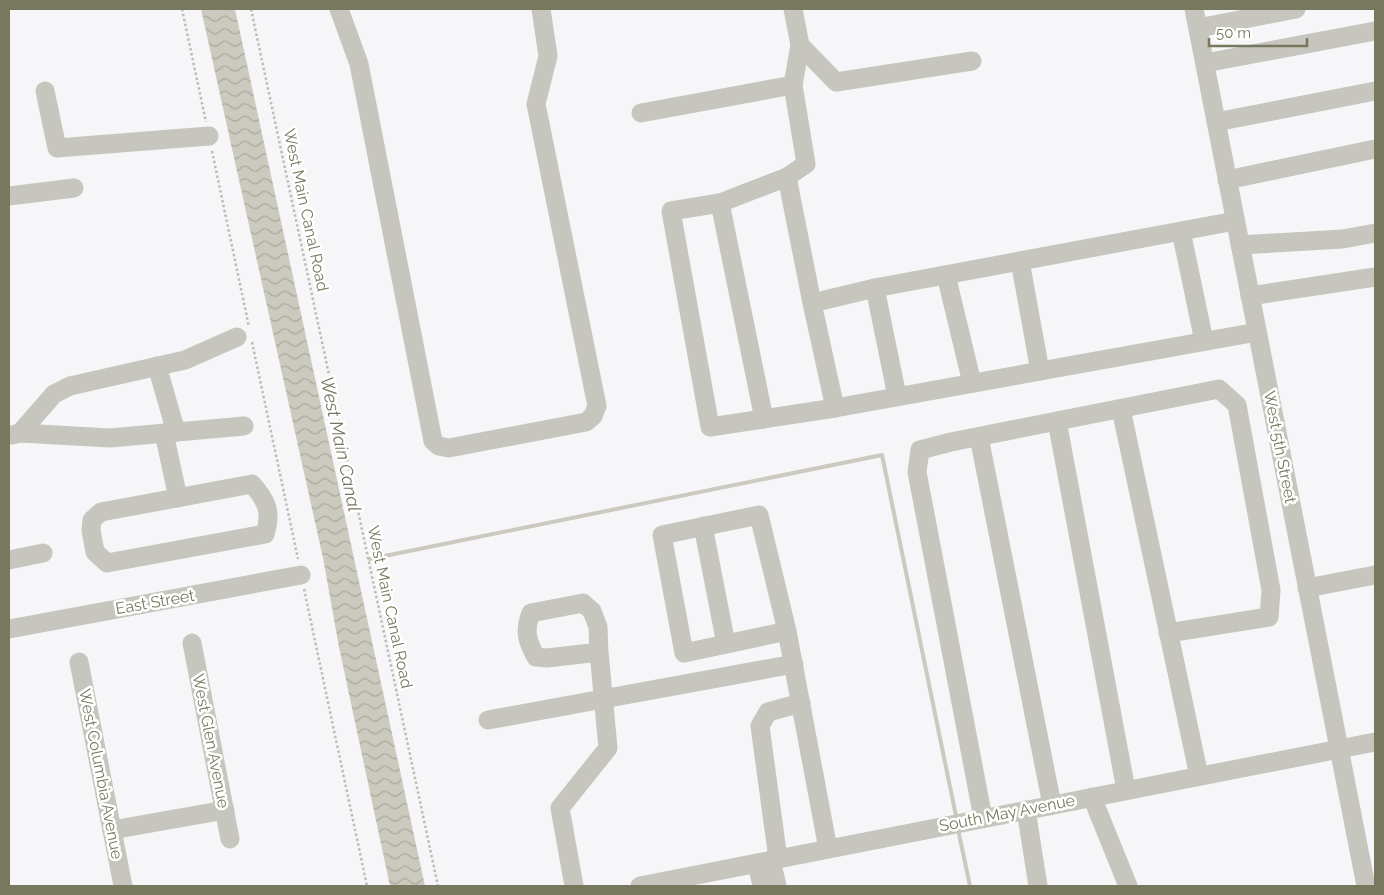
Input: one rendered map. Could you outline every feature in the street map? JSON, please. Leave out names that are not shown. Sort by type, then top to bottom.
[{"type":"street","points":[[339,9],[359,64],[433,440],[439,446],[449,448],[586,422],[593,416],[597,406],[536,104],[548,56],[541,9]]},
{"type":"street","points":[[793,9],[800,45],[794,86],[806,164],[788,177],[720,203],[671,211],[710,427],[835,408],[1257,332]]},
{"type":"street","name":"West 5th Street","points":[[1194,9],[1366,886]]},
{"type":"street","points":[[1198,28],[1296,9]]},
{"type":"street","points":[[1205,63],[1375,31]]},
{"type":"street","points":[[800,45],[836,82],[972,62]]},
{"type":"street","points":[[641,113],[794,86]]},
{"type":"street","points":[[1216,122],[1375,90]]},
{"type":"street","points":[[45,91],[57,148],[209,136]]},
{"type":"street","points":[[1228,180],[1375,149]]},
{"type":"street","points":[[788,177],[812,303],[835,408]]},
{"type":"street","points":[[9,196],[74,188]]},
{"type":"street","points":[[720,203],[764,419]]},
{"type":"street","points":[[812,303],[875,288],[1235,221]]},
{"type":"street","points":[[1181,231],[1204,341]]},
{"type":"street","points":[[1240,245],[1343,239],[1375,233]]},
{"type":"street","points":[[1020,261],[1040,370]]},
{"type":"street","points":[[946,275],[972,383]]},
{"type":"street","points":[[1250,296],[1375,277]]},
{"type":"street","points":[[875,288],[896,396]]},
{"type":"street","points":[[15,434],[54,394],[70,386],[185,360],[246,336]]},
{"type":"street","points":[[157,366],[170,433],[178,498]]},
{"type":"street","points":[[983,818],[917,472],[920,450],[1219,389],[1237,405],[1270,590],[1269,617],[1168,633]]},
{"type":"street","points":[[1121,409],[1199,776]]},
{"type":"street","points":[[1057,422],[1126,790]]},
{"type":"street","points":[[15,434],[110,438],[244,426]]},
{"type":"street","points":[[979,437],[1052,805]]},
{"type":"street","points":[[252,484],[265,499],[269,521],[265,534],[107,563],[95,552],[91,530],[92,520],[102,512],[178,498],[252,484]]},
{"type":"street","points":[[788,632],[684,653],[662,535],[759,515],[788,632],[828,849]]},
{"type":"street","points":[[703,526],[726,644]]},
{"type":"street","points":[[9,560],[43,553]]},
{"type":"street","points":[[1307,588],[1375,574]]},
{"type":"street","name":"East Street","points":[[9,629],[302,575]]},
{"type":"street","name":"West Glen Avenue","points":[[192,643],[230,838]]},
{"type":"street","points":[[574,886],[560,808],[608,748],[599,652]]},
{"type":"street","name":"West Columbia Avenue","points":[[79,662],[123,886]]},
{"type":"street","points":[[488,720],[794,664]]},
{"type":"street","points":[[776,886],[769,861],[760,726],[768,712],[801,703]]},
{"type":"street","name":"South May Avenue","points":[[649,885],[1375,742]]},
{"type":"street","points":[[1092,797],[1128,886]]},
{"type":"street","points":[[112,830],[225,810]]},
{"type":"street","points":[[1026,810],[1038,886]]},
{"type":"street","points":[[762,886],[769,861]]},
{"type":"path","points":[[182,9],[209,136],[246,336],[302,575],[367,886]]},
{"type":"path","name":"West Main Canal Road","points":[[251,9],[438,886]]},
{"type":"water","points":[[201,9],[235,9],[425,886],[390,886],[339,647],[323,558]]},
{"type":"waterway","points":[[370,559],[882,455],[956,816]]},
{"type":"waterway","points":[[959,834],[970,886]]},
{"type":"water label","name":"West Main Canal","points":[[341,444]]}]
